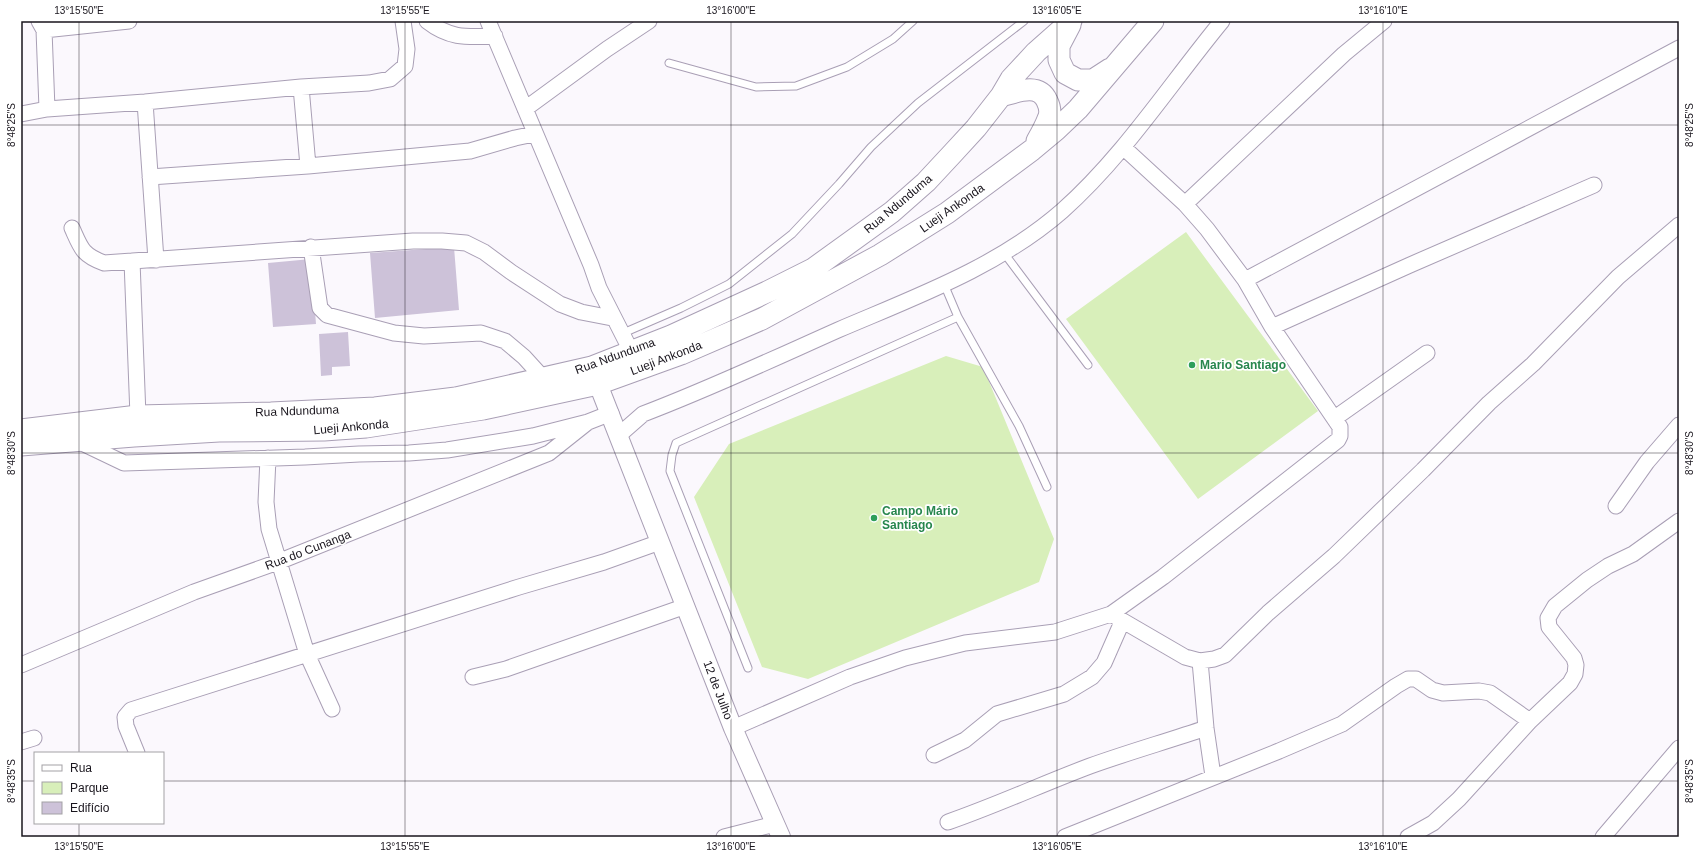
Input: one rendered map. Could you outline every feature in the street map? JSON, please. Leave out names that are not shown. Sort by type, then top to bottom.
[{"type":"main road","name":"Rua Ndunduma","points":[[21,430],[138,416],[271,413],[375,408],[456,398],[592,366],[626,343],[678,333],[766,292],[813,268],[892,212],[926,182],[976,128],[1001,96],[1011,79],[1036,52],[1071,21]]},
{"type":"main road","points":[[1071,21],[1059,46],[1059,60],[1065,72],[1078,80],[1093,80],[1115,66]]},
{"type":"main road","name":"Lueji Ankonda","points":[[21,446],[76,440],[219,431],[324,430],[366,427],[483,409],[598,384],[681,354],[762,319],[880,255],[947,212],[1032,150],[1056,130],[1078,109],[1153,21]]},
{"type":"main road","points":[[1001,96],[1025,90],[1035,90],[1045,96],[1050,107],[1049,118],[1032,150]]},
{"type":"street","points":[[47,109],[41,25],[129,21]]},
{"type":"street","points":[[21,114],[47,109],[145,102],[301,87],[369,83],[390,79],[405,66],[407,49],[403,21]]},
{"type":"street","points":[[427,21],[442,31],[458,36],[491,25],[534,134],[612,318],[626,343]]},
{"type":"street","points":[[525,109],[649,21]]},
{"type":"street","points":[[618,434],[643,414],[944,284],[1004,253],[1027,238],[1062,210],[1100,173],[1123,147],[1222,21]]},
{"type":"street","points":[[1185,204],[1344,54],[1384,21]]},
{"type":"street","points":[[1245,280],[1679,48]]},
{"type":"street","points":[[301,87],[308,166]]},
{"type":"street","points":[[145,102],[156,260]]},
{"type":"street","points":[[150,177],[308,166],[470,151],[534,134]]},
{"type":"street","points":[[733,728],[850,677],[905,658],[965,643],[1055,632],[1116,618],[1163,577],[1338,440],[1341,432],[1335,418],[1272,327],[1245,280],[1207,229],[1185,204],[1123,147]]},
{"type":"street","points":[[1272,327],[1594,185]]},
{"type":"street","points":[[1116,618],[1185,657],[1200,661],[1214,659],[1225,655],[1268,613],[1334,556],[1489,403],[1533,364],[1618,278],[1679,225]]},
{"type":"street","points":[[72,228],[80,246],[90,258],[104,263],[311,247],[414,241],[466,243],[484,252],[511,272],[560,304],[581,312],[612,318]]},
{"type":"street","points":[[311,247],[320,308],[327,315],[394,332],[424,336],[481,333],[505,341],[524,357],[544,378]]},
{"type":"street","points":[[132,261],[138,416]]},
{"type":"street","points":[[1335,418],[1427,353]]},
{"type":"street","name":"12 de Julho","points":[[598,384],[733,728],[778,831]]},
{"type":"street","points":[[76,440],[124,463],[410,453],[447,450],[533,436],[588,422],[610,413]]},
{"type":"street","name":"Rua do Cunanga","points":[[21,666],[194,592],[278,562],[549,453],[588,422]]},
{"type":"street","points":[[1616,506],[1647,462],[1679,425]]},
{"type":"street","points":[[268,458],[266,502],[269,529],[307,654],[332,709]]},
{"type":"street","points":[[1408,837],[1433,823],[1459,799],[1530,721],[1570,683],[1575,674],[1576,665],[1574,658],[1549,627],[1548,618],[1554,606],[1587,580],[1608,566],[1638,550],[1679,521]]},
{"type":"street","points":[[137,752],[126,726],[125,717],[131,710],[604,562],[660,542]]},
{"type":"street","points":[[473,677],[506,670],[686,606]]},
{"type":"street","points":[[934,755],[965,740],[997,714],[1064,694],[1092,676],[1104,663],[1116,618]]},
{"type":"street","points":[[1200,661],[1206,728],[1213,776]]},
{"type":"street","points":[[1065,837],[1342,724],[1408,679],[1416,679],[1432,690],[1443,693],[1479,691],[1490,693],[1530,721]]},
{"type":"street","points":[[948,822],[1009,800],[1096,764],[1206,728]]},
{"type":"street","points":[[1603,837],[1679,748]]},
{"type":"street","points":[[724,837],[778,831]]},
{"type":"lane","points":[[669,63],[756,87],[796,86],[847,67],[893,39],[913,21]]},
{"type":"lane","points":[[626,343],[681,308],[729,284],[792,234],[871,147],[918,103],[1024,21]]},
{"type":"lane","points":[[1004,253],[1088,365]]},
{"type":"lane","points":[[944,284],[958,317],[1019,426],[1047,487]]},
{"type":"lane","points":[[748,668],[670,471],[672,455],[676,443],[958,317]]},
{"type":"green space","name":"Mario Santiago","points":[[1186,232],[1318,411],[1198,499],[1066,319]]},
{"type":"green space","name":"Campo Mário Santiago","points":[[946,356],[983,367],[1054,539],[1039,582],[808,679],[762,667],[694,497],[729,444]]},
{"type":"building","points":[[454,247],[459,310],[375,318],[370,253]]},
{"type":"building","points":[[311,259],[316,324],[273,327],[268,263]]},
{"type":"building","points":[[348,332],[350,366],[332,367],[332,375],[321,376],[319,334]]},
{"type":"place","name":"Mario Santiago","points":[[1192,365]]},
{"type":"place","name":"Campo Mário Santiago","points":[[874,518]]}]
